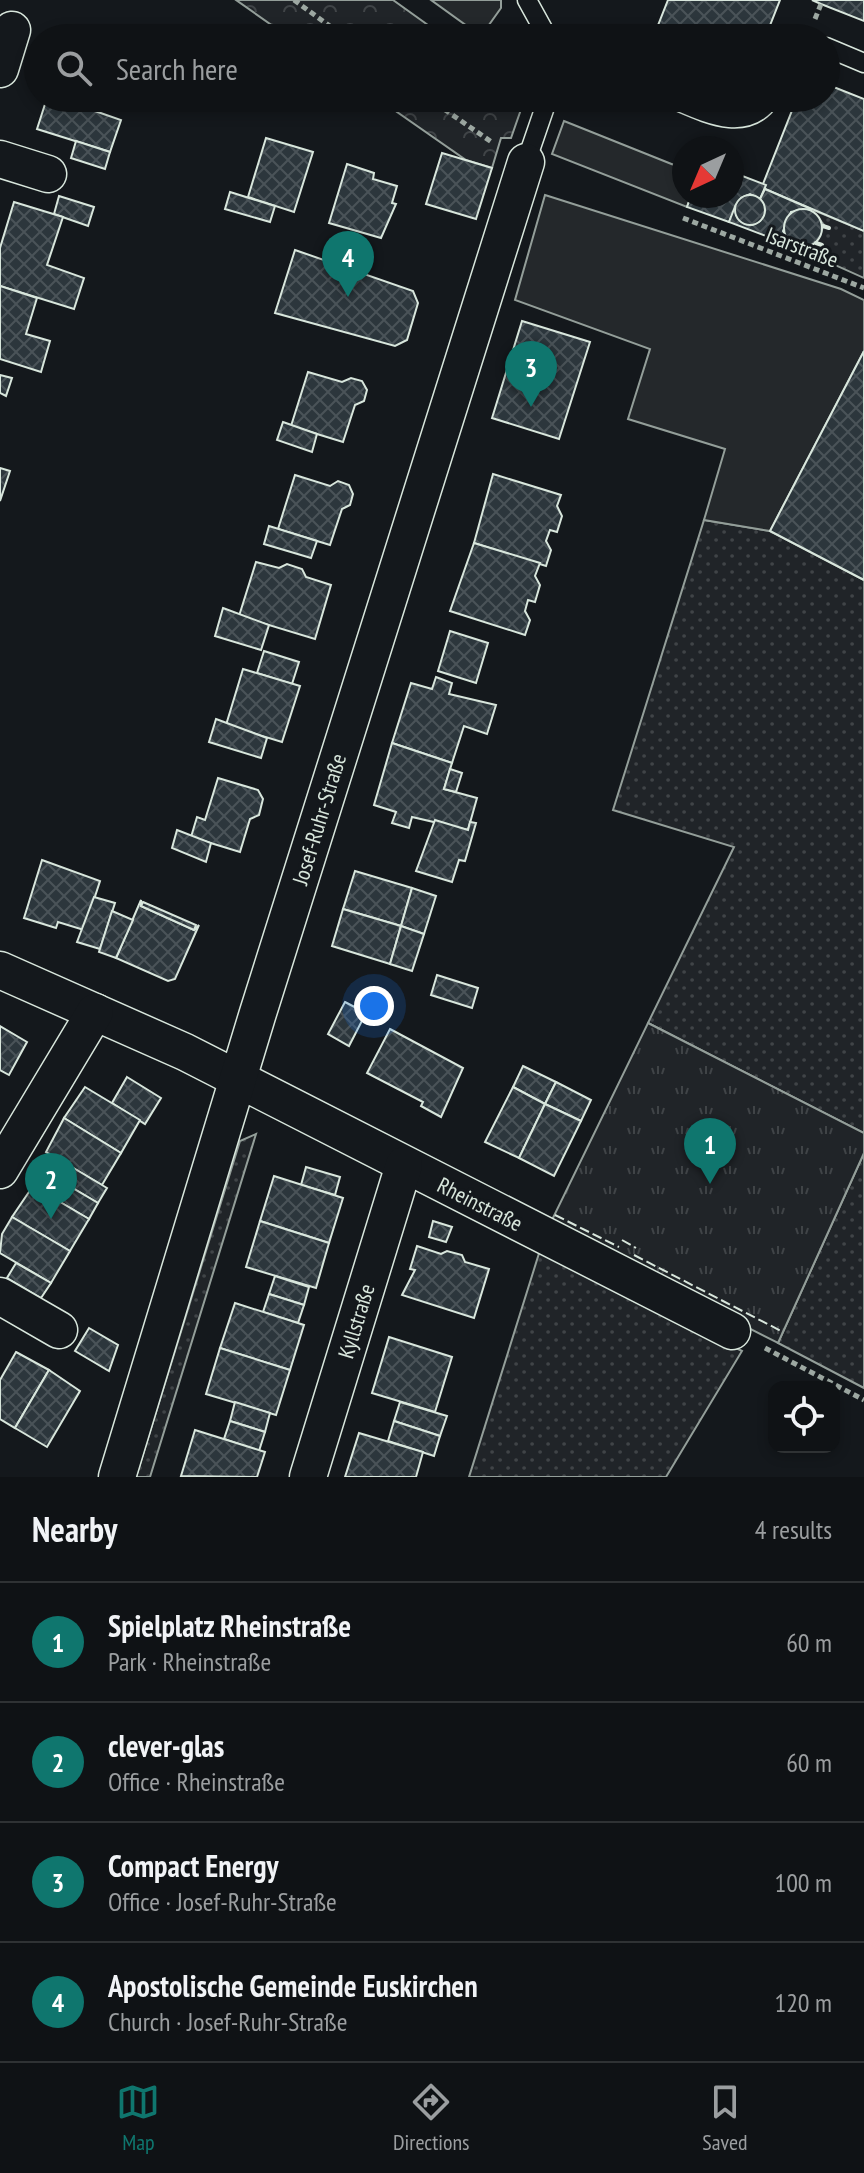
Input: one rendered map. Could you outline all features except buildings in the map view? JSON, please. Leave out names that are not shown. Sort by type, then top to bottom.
[{"type":"street","points":[[0,69],[12,30]]},
{"type":"street","name":"Josef-Ruhr-Straße","points":[[117,1477],[514,155]]},
{"type":"street","points":[[0,159],[48,174]]},
{"type":"street","name":"Rheinstraße","points":[[0,970],[238,1079],[732,1331]]},
{"type":"street","points":[[0,1170],[95,1012]]},
{"type":"street","name":"Kyllstraße","points":[[308,1477],[404,1165]]},
{"type":"street","points":[[0,1296],[59,1330]]},
{"type":"lane","points":[[527,0],[540,24]]},
{"type":"lane","points":[[840,53],[864,63]]},
{"type":"lane","points":[[514,155],[540,112]]},
{"type":"lane","points":[[705,112],[737,119],[755,112]]},
{"type":"path","points":[[294,0],[327,24]]},
{"type":"path","points":[[449,112],[514,155]]},
{"type":"path","name":"Isarstraße","points":[[683,218],[864,288]]},
{"type":"path","points":[[732,1331],[864,1400]]},
{"type":"green space","points":[[236,0],[393,0],[426,24],[270,24]]},
{"type":"green space","points":[[397,112],[520,112],[511,138],[501,138],[492,168],[466,160]]},
{"type":"green space","points":[[811,209],[864,231],[864,278],[795,247],[816,243],[824,225]]},
{"type":"green space","points":[[704,520],[770,531],[864,580],[864,1133],[648,1023],[734,847],[613,810]]},
{"type":"green space","points":[[648,1023],[864,1133],[864,1153],[778,1343],[549,1226]]},
{"type":"green space","points":[[256,1134],[150,1477],[136,1477],[240,1141]]},
{"type":"green space","points":[[864,1153],[864,1388],[778,1343]]},
{"type":"green space","points":[[541,1247],[742,1351],[666,1477],[469,1477]]},
{"type":"shaded area","points":[[431,0],[501,0],[501,8],[490,24],[464,24]]},
{"type":"shaded area","points":[[564,121],[672,164],[672,201],[552,154]]},
{"type":"shaded area","points":[[545,195],[841,289],[864,300],[864,351],[770,531],[704,520],[725,449],[628,419],[650,349],[515,300]]},
{"type":"fence","points":[[555,1215],[619,1247]]},
{"type":"fence","points":[[622,1240],[636,1248]]},
{"type":"fence","points":[[634,1255],[783,1332]]},
{"type":"wall","points":[[823,226],[829,228]]},
{"type":"wall","points":[[816,243],[822,245]]},
{"type":"place","name":"Apostolische Gemeinde Euskirchen","points":[[348,297]]},
{"type":"place","name":"Compact Energy","points":[[531,407]]},
{"type":"place","name":"Spielplatz Rheinstraße","points":[[710,1184]]},
{"type":"place","name":"clever-glas","points":[[51,1219]]}]
